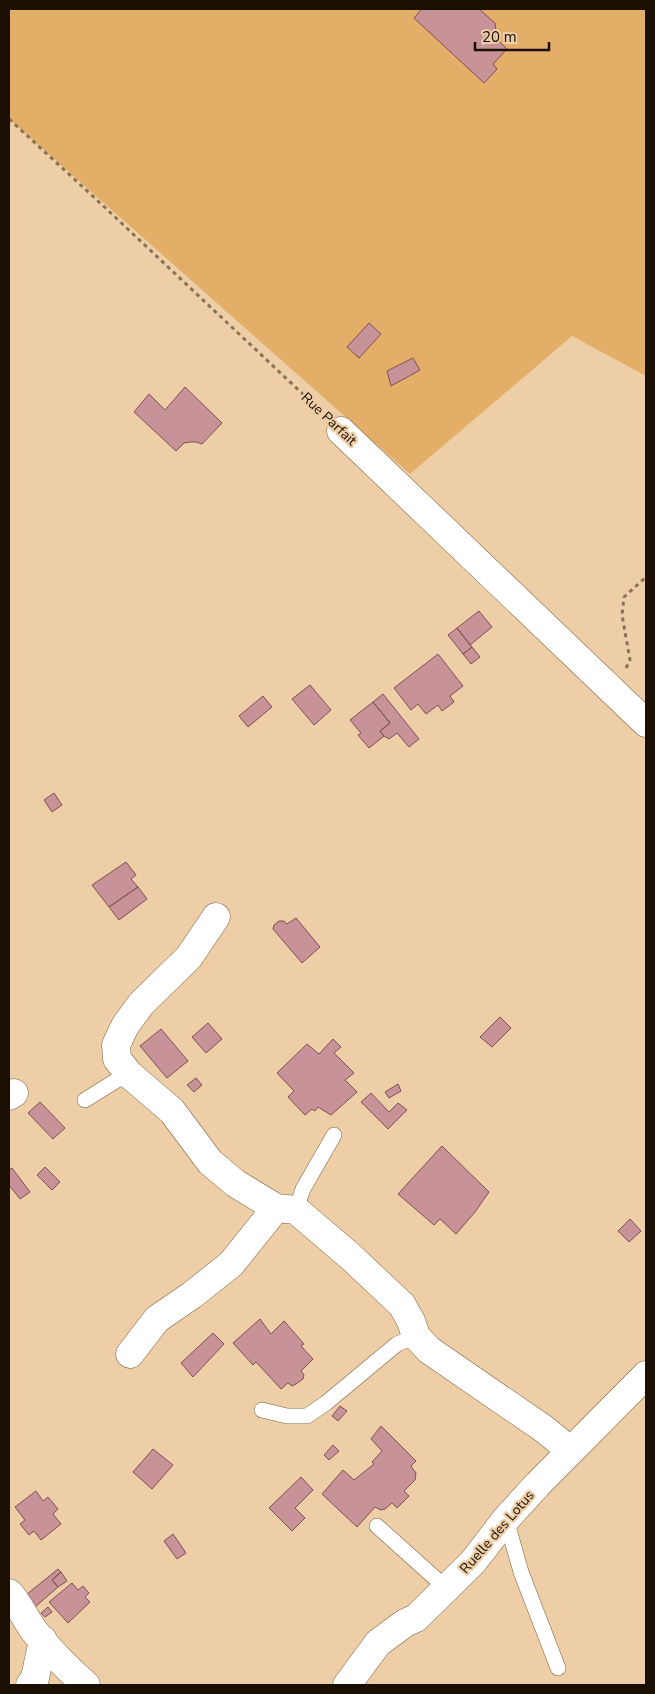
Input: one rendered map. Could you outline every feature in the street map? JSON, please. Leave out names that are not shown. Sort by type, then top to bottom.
[{"type":"street","name":"Rue Parfait","points":[[341,431],[646,723]]},
{"type":"street","points":[[216,916],[214,922],[189,957],[141,1004],[125,1026],[116,1045],[117,1058],[130,1075],[172,1112],[210,1162],[234,1183],[286,1209],[351,1257],[402,1305],[411,1321],[416,1336],[429,1350],[544,1429],[571,1451]]},
{"type":"street","points":[[130,1354],[157,1319],[192,1295],[231,1264],[286,1209]]},
{"type":"street","name":"Ruelle des Lotus","points":[[354,1682],[378,1644],[405,1623],[416,1618],[473,1562],[506,1519],[646,1375]]},
{"type":"street","points":[[9,1593],[17,1602],[34,1631],[64,1665],[86,1685]]},
{"type":"street","points":[[30,1685],[35,1678],[42,1640]]},
{"type":"lane","points":[[85,1100],[117,1080],[130,1075]]},
{"type":"lane","points":[[286,1209],[303,1189],[334,1135]]},
{"type":"lane","points":[[262,1410],[287,1416],[307,1416],[326,1403],[397,1344],[416,1336]]},
{"type":"lane","points":[[506,1519],[521,1572],[558,1668]]},
{"type":"lane","points":[[377,1526],[446,1588]]},
{"type":"path","name":"Rue Parfait","points":[[9,119],[341,431]]},
{"type":"path","points":[[616,695],[630,660],[622,615],[624,597],[646,577]]},
{"type":"shaded area","points":[[9,9],[646,9],[646,376],[572,336],[410,474],[9,119]]},
{"type":"building","points":[[422,9],[479,9],[495,23],[496,31],[493,36],[507,49],[493,64],[497,69],[484,83],[414,18]]},
{"type":"building","points":[[369,323],[381,334],[359,358],[347,347]]},
{"type":"building","points":[[413,358],[420,370],[391,386],[387,371]]},
{"type":"building","points":[[185,387],[222,423],[202,444],[196,442],[184,443],[176,451],[134,412],[149,394],[165,410]]},
{"type":"building","points":[[479,611],[492,627],[470,645],[457,628]]},
{"type":"building","points":[[457,628],[472,647],[463,654],[448,635]]},
{"type":"building","points":[[472,647],[480,657],[471,664],[463,654]]},
{"type":"building","points":[[438,654],[463,686],[450,696],[454,702],[442,711],[438,705],[426,714],[418,704],[411,710],[394,688]]},
{"type":"building","points":[[310,685],[331,710],[314,725],[292,699]]},
{"type":"building","points":[[383,694],[419,739],[409,747],[397,733],[389,739],[380,731],[390,723],[373,702]]},
{"type":"building","points":[[263,696],[272,707],[248,727],[239,716]]},
{"type":"building","points":[[373,702],[390,723],[380,731],[384,736],[369,748],[358,735],[361,733],[350,720]]},
{"type":"building","points":[[54,793],[62,805],[52,812],[44,800]]},
{"type":"building","points":[[126,862],[136,875],[131,879],[138,887],[109,907],[92,885]]},
{"type":"building","points":[[138,887],[147,899],[119,920],[109,907]]},
{"type":"building","points":[[296,918],[320,947],[302,963],[273,929],[274,925],[279,921],[284,921],[287,924]]},
{"type":"building","points":[[500,1017],[511,1028],[492,1047],[480,1037]]},
{"type":"building","points":[[208,1023],[222,1039],[206,1053],[192,1037]]},
{"type":"building","points":[[161,1029],[188,1061],[167,1078],[140,1046]]},
{"type":"building","points":[[333,1039],[341,1047],[334,1053],[354,1073],[345,1080],[357,1092],[331,1115],[318,1107],[315,1111],[312,1109],[305,1115],[288,1097],[294,1091],[277,1073],[307,1044],[319,1054]]},
{"type":"building","points":[[196,1078],[202,1085],[194,1092],[187,1085]]},
{"type":"building","points":[[398,1084],[401,1091],[389,1098],[385,1092]]},
{"type":"building","points":[[371,1093],[389,1112],[398,1103],[407,1110],[388,1129],[361,1102]]},
{"type":"building","points":[[40,1102],[65,1128],[53,1139],[28,1113]]},
{"type":"building","points":[[442,1146],[489,1192],[456,1234],[440,1219],[434,1225],[398,1194]]},
{"type":"building","points":[[45,1167],[60,1182],[52,1190],[37,1175]]},
{"type":"building","points":[[12,1168],[30,1192],[20,1199],[9,1185],[9,1170]]},
{"type":"building","points":[[630,1219],[641,1231],[629,1242],[618,1231]]},
{"type":"building","points":[[260,1319],[271,1334],[284,1321],[304,1344],[301,1346],[313,1359],[301,1371],[304,1375],[303,1379],[296,1384],[292,1386],[288,1383],[281,1389],[256,1362],[253,1365],[233,1343]]},
{"type":"building","points":[[213,1333],[224,1344],[193,1377],[181,1363]]},
{"type":"building","points":[[340,1406],[347,1411],[338,1421],[332,1416]]},
{"type":"building","points":[[381,1426],[416,1461],[411,1466],[416,1473],[415,1480],[404,1491],[409,1496],[397,1508],[392,1503],[381,1510],[375,1507],[357,1527],[322,1494],[343,1470],[354,1480],[374,1464],[372,1462],[382,1451],[371,1439]]},
{"type":"building","points":[[333,1445],[339,1451],[329,1460],[324,1455]]},
{"type":"building","points":[[153,1449],[173,1465],[152,1489],[133,1472]]},
{"type":"building","points":[[301,1477],[313,1490],[295,1508],[305,1518],[292,1531],[269,1508]]},
{"type":"building","points":[[36,1491],[43,1501],[48,1497],[58,1509],[53,1514],[61,1524],[41,1540],[34,1531],[29,1535],[20,1524],[25,1520],[15,1507]]},
{"type":"building","points":[[173,1534],[186,1553],[177,1559],[164,1541]]},
{"type":"building","points":[[58,1569],[61,1572],[52,1580],[58,1587],[35,1607],[26,1595]]},
{"type":"building","points":[[61,1572],[67,1581],[58,1587],[52,1580]]},
{"type":"building","points":[[72,1583],[78,1590],[83,1586],[89,1593],[85,1597],[90,1602],[68,1623],[49,1602]]},
{"type":"building","points":[[48,1607],[52,1612],[45,1617],[41,1613]]}]
